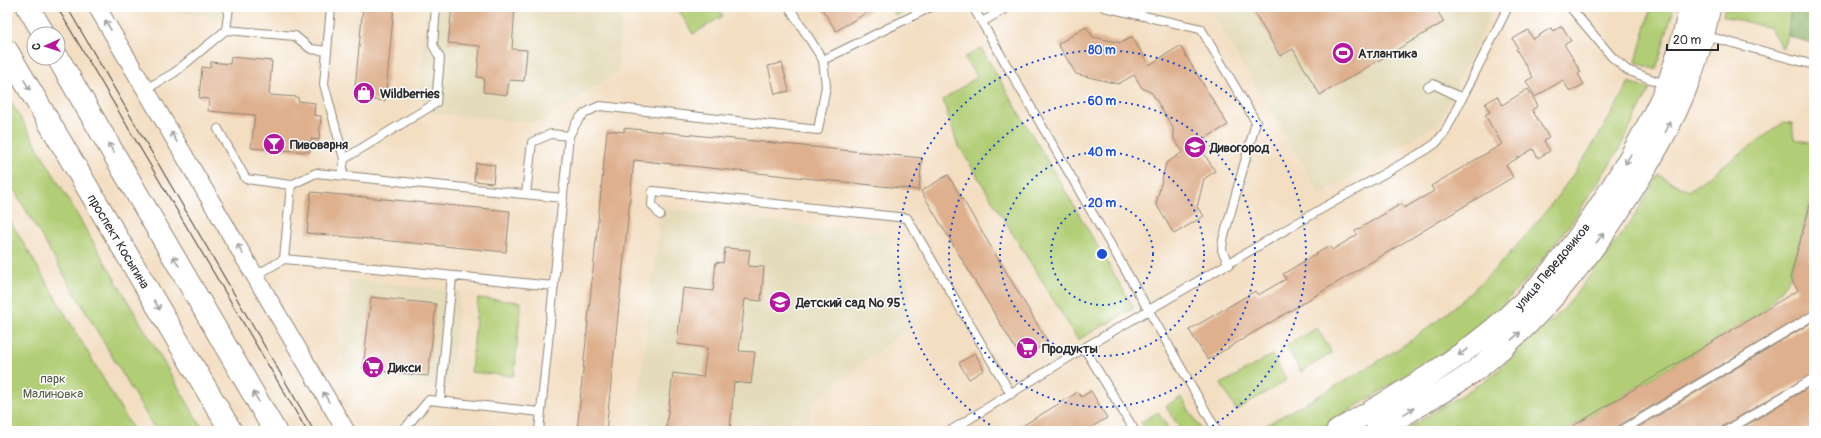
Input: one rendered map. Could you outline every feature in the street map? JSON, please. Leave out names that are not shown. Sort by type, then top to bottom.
[{"type":"main road","points":[[28,7],[39,26]]},
{"type":"main road","name":"проспект Косыгина","points":[[7,51],[231,431]]},
{"type":"main road","points":[[63,66],[275,431]]},
{"type":"street","points":[[98,7],[346,431]]},
{"type":"street","name":"улица Передовиков","points":[[1690,7],[1694,32]]},
{"type":"street","name":"улица Передовиков","points":[[1337,431],[1371,424],[1435,371],[1507,318],[1534,291],[1589,222],[1616,180],[1646,128],[1676,88],[1694,32],[1710,7]]},
{"type":"lane","points":[[146,89],[174,73],[226,30],[229,7]]},
{"type":"lane","points":[[331,7],[324,84],[344,159],[342,175]]},
{"type":"lane","points":[[344,159],[436,103],[440,58],[433,45],[436,7]]},
{"type":"lane","points":[[539,431],[569,136],[575,124],[585,111],[600,106],[818,130],[826,86],[823,60],[789,7]]},
{"type":"lane","points":[[823,60],[931,7]]},
{"type":"lane","points":[[973,7],[1150,311],[1217,431]]},
{"type":"lane","points":[[982,22],[1008,7]]},
{"type":"lane","points":[[1104,7],[1201,29],[1256,122],[1223,240],[1222,250],[1228,265]]},
{"type":"lane","points":[[950,431],[1084,348],[1150,311],[1436,143],[1445,132],[1508,7]]},
{"type":"lane","points":[[1570,7],[1612,57],[1627,70],[1676,88]]},
{"type":"lane","points":[[226,30],[295,36],[311,49],[327,51]]},
{"type":"lane","points":[[1694,32],[1814,65]]},
{"type":"lane","points":[[1428,86],[1433,84],[1462,98]]},
{"type":"lane","points":[[218,129],[246,179],[291,185],[316,173],[563,198]]},
{"type":"lane","points":[[526,194],[532,142],[551,134],[569,136]]},
{"type":"lane","points":[[284,259],[291,185]]},
{"type":"lane","points":[[660,215],[652,205],[653,191],[907,218],[1011,394]]},
{"type":"lane","points":[[255,276],[284,259],[554,286]]},
{"type":"lane","points":[[440,401],[452,277]]},
{"type":"lane","points":[[1621,431],[1814,315]]},
{"type":"lane","points":[[1084,348],[1135,431]]},
{"type":"lane","points":[[1726,431],[1814,378]]},
{"type":"lane","points":[[400,431],[407,426],[429,400],[540,412]]},
{"type":"shaded area","points":[[140,7],[223,7],[222,18]]},
{"type":"shaded area","points":[[426,7],[623,7],[617,72],[539,123],[431,113],[419,95]]},
{"type":"shaded area","points":[[1208,7],[1496,7],[1487,21],[1440,122],[1321,195]]},
{"type":"shaded area","name":"Детский сад № 95","points":[[661,208],[885,235],[907,279],[913,325],[812,402],[807,431],[635,431]]},
{"type":"shaded area","points":[[351,280],[460,291],[450,388],[340,377]]},
{"type":"green space","points":[[677,7],[717,7],[723,16],[693,34]]},
{"type":"green space","points":[[890,7],[915,7],[896,16]]},
{"type":"green space","points":[[1651,7],[1674,7],[1656,70],[1636,62]]},
{"type":"green space","points":[[1725,7],[1791,7],[1788,36],[1782,48],[1770,28],[1723,16]]},
{"type":"green space","points":[[1791,7],[1814,7],[1814,44],[1788,36]]},
{"type":"green space","points":[[981,48],[1134,308],[1078,340],[957,143],[943,100],[977,77],[964,58]]},
{"type":"green space","points":[[1629,82],[1650,89],[1618,151],[1574,219],[1532,273],[1493,315],[1456,345],[1316,431],[1256,431],[1361,372],[1395,351],[1432,325],[1466,297],[1499,265],[1529,232],[1558,196],[1608,121]]},
{"type":"green space","points":[[7,95],[204,431],[156,431],[7,178]]},
{"type":"green space","points":[[1784,122],[1792,123],[1794,139],[1814,143],[1814,189],[1790,278],[1765,310],[1565,431],[1403,431],[1491,377],[1564,309],[1630,223],[1659,175],[1688,191]]},
{"type":"green space","name":"парк Малиновка","points":[[7,215],[134,431],[7,431]]},
{"type":"green space","points":[[478,298],[521,302],[514,376],[471,372]]},
{"type":"green space","points":[[1317,328],[1332,353],[1301,372],[1286,346]]},
{"type":"green space","points":[[1272,355],[1287,380],[1236,410],[1221,384]]},
{"type":"green space","points":[[1181,397],[1202,431],[1181,431],[1166,406]]},
{"type":"green space","points":[[1158,412],[1170,431],[1146,431],[1141,422]]},
{"type":"building","points":[[363,7],[394,7],[385,101],[354,98]]},
{"type":"building","points":[[452,7],[515,7],[512,49],[527,50],[524,81],[509,80],[507,95],[483,92],[484,78],[477,77],[480,46],[448,43]]},
{"type":"building","points":[[821,7],[876,7],[836,31]]},
{"type":"building","name":"Атлантика","points":[[1251,7],[1435,7],[1444,22],[1320,95],[1293,49],[1280,56]]},
{"type":"building","points":[[1562,26],[1571,41],[1564,44],[1581,72],[1578,74],[1584,84],[1570,92],[1563,80],[1535,97],[1526,81],[1533,77],[1516,49],[1518,48],[1513,39],[1528,30],[1533,39],[1551,28],[1553,31]]},
{"type":"building","points":[[1086,27],[1093,37],[1121,43],[1132,37],[1149,65],[1180,46],[1228,125],[1197,143],[1215,171],[1204,179],[1197,207],[1204,216],[1174,234],[1156,204],[1166,163],[1183,152],[1174,139],[1173,128],[1152,93],[1142,88],[1134,75],[1118,84],[1076,74],[1058,44]]},
{"type":"building","points":[[231,57],[272,61],[269,95],[298,97],[298,101],[315,103],[314,115],[321,116],[319,140],[311,139],[310,152],[251,148],[255,115],[208,111],[209,99],[199,98],[202,67],[210,68],[211,62],[230,64]]},
{"type":"building","points":[[782,63],[789,91],[775,94],[768,66]]},
{"type":"building","points":[[1528,89],[1538,106],[1532,110],[1549,138],[1544,141],[1550,151],[1538,158],[1533,149],[1506,165],[1513,177],[1208,360],[1189,330],[1255,291],[1258,295],[1286,279],[1283,274],[1329,246],[1332,250],[1357,235],[1355,231],[1401,204],[1404,208],[1434,191],[1431,186],[1502,144],[1485,115],[1490,112],[1485,104],[1497,96],[1502,105]]},
{"type":"building","points":[[624,128],[922,158],[919,190],[634,160],[606,431],[577,431],[607,130],[624,132]]},
{"type":"building","points":[[476,163],[495,165],[493,183],[474,181]]},
{"type":"building","points":[[948,175],[1048,342],[1021,358],[921,191]]},
{"type":"building","points":[[311,192],[510,211],[506,252],[307,233]]},
{"type":"building","points":[[1810,205],[1814,205],[1814,310],[1618,426],[1616,431],[1565,431],[1798,290],[1790,278]]},
{"type":"building","points":[[725,248],[750,250],[748,266],[764,267],[761,301],[745,299],[739,351],[755,352],[751,384],[734,382],[730,431],[687,431],[666,429],[673,373],[703,377],[707,348],[677,344],[683,288],[713,291],[716,262],[723,263]]},
{"type":"building","points":[[371,297],[436,304],[428,376],[363,369]]},
{"type":"building","points":[[1814,321],[1814,373],[1723,426],[1721,431],[1632,431]]},
{"type":"building","points":[[975,353],[984,370],[969,379],[959,363]]},
{"type":"building","points":[[1814,384],[1814,431],[1737,431]]},
{"type":"building","points":[[1091,391],[1107,418],[1085,431],[1014,431],[1078,392],[1081,397]]},
{"type":"tram line","points":[[57,7],[307,431]]},
{"type":"tram line","points":[[67,7],[314,431]]},
{"type":"place","name":"Атлантика","points":[[1343,53]]},
{"type":"place","name":"Wildberries","points":[[364,93]]},
{"type":"place","name":"Пивоварня","points":[[274,144]]},
{"type":"place","name":"Дивогород","points":[[1195,147]]},
{"type":"place","name":"Детский сад № 95","points":[[780,302]]},
{"type":"place","name":"Продукты","points":[[1027,348]]},
{"type":"place","name":"Дикси","points":[[373,367]]}]
